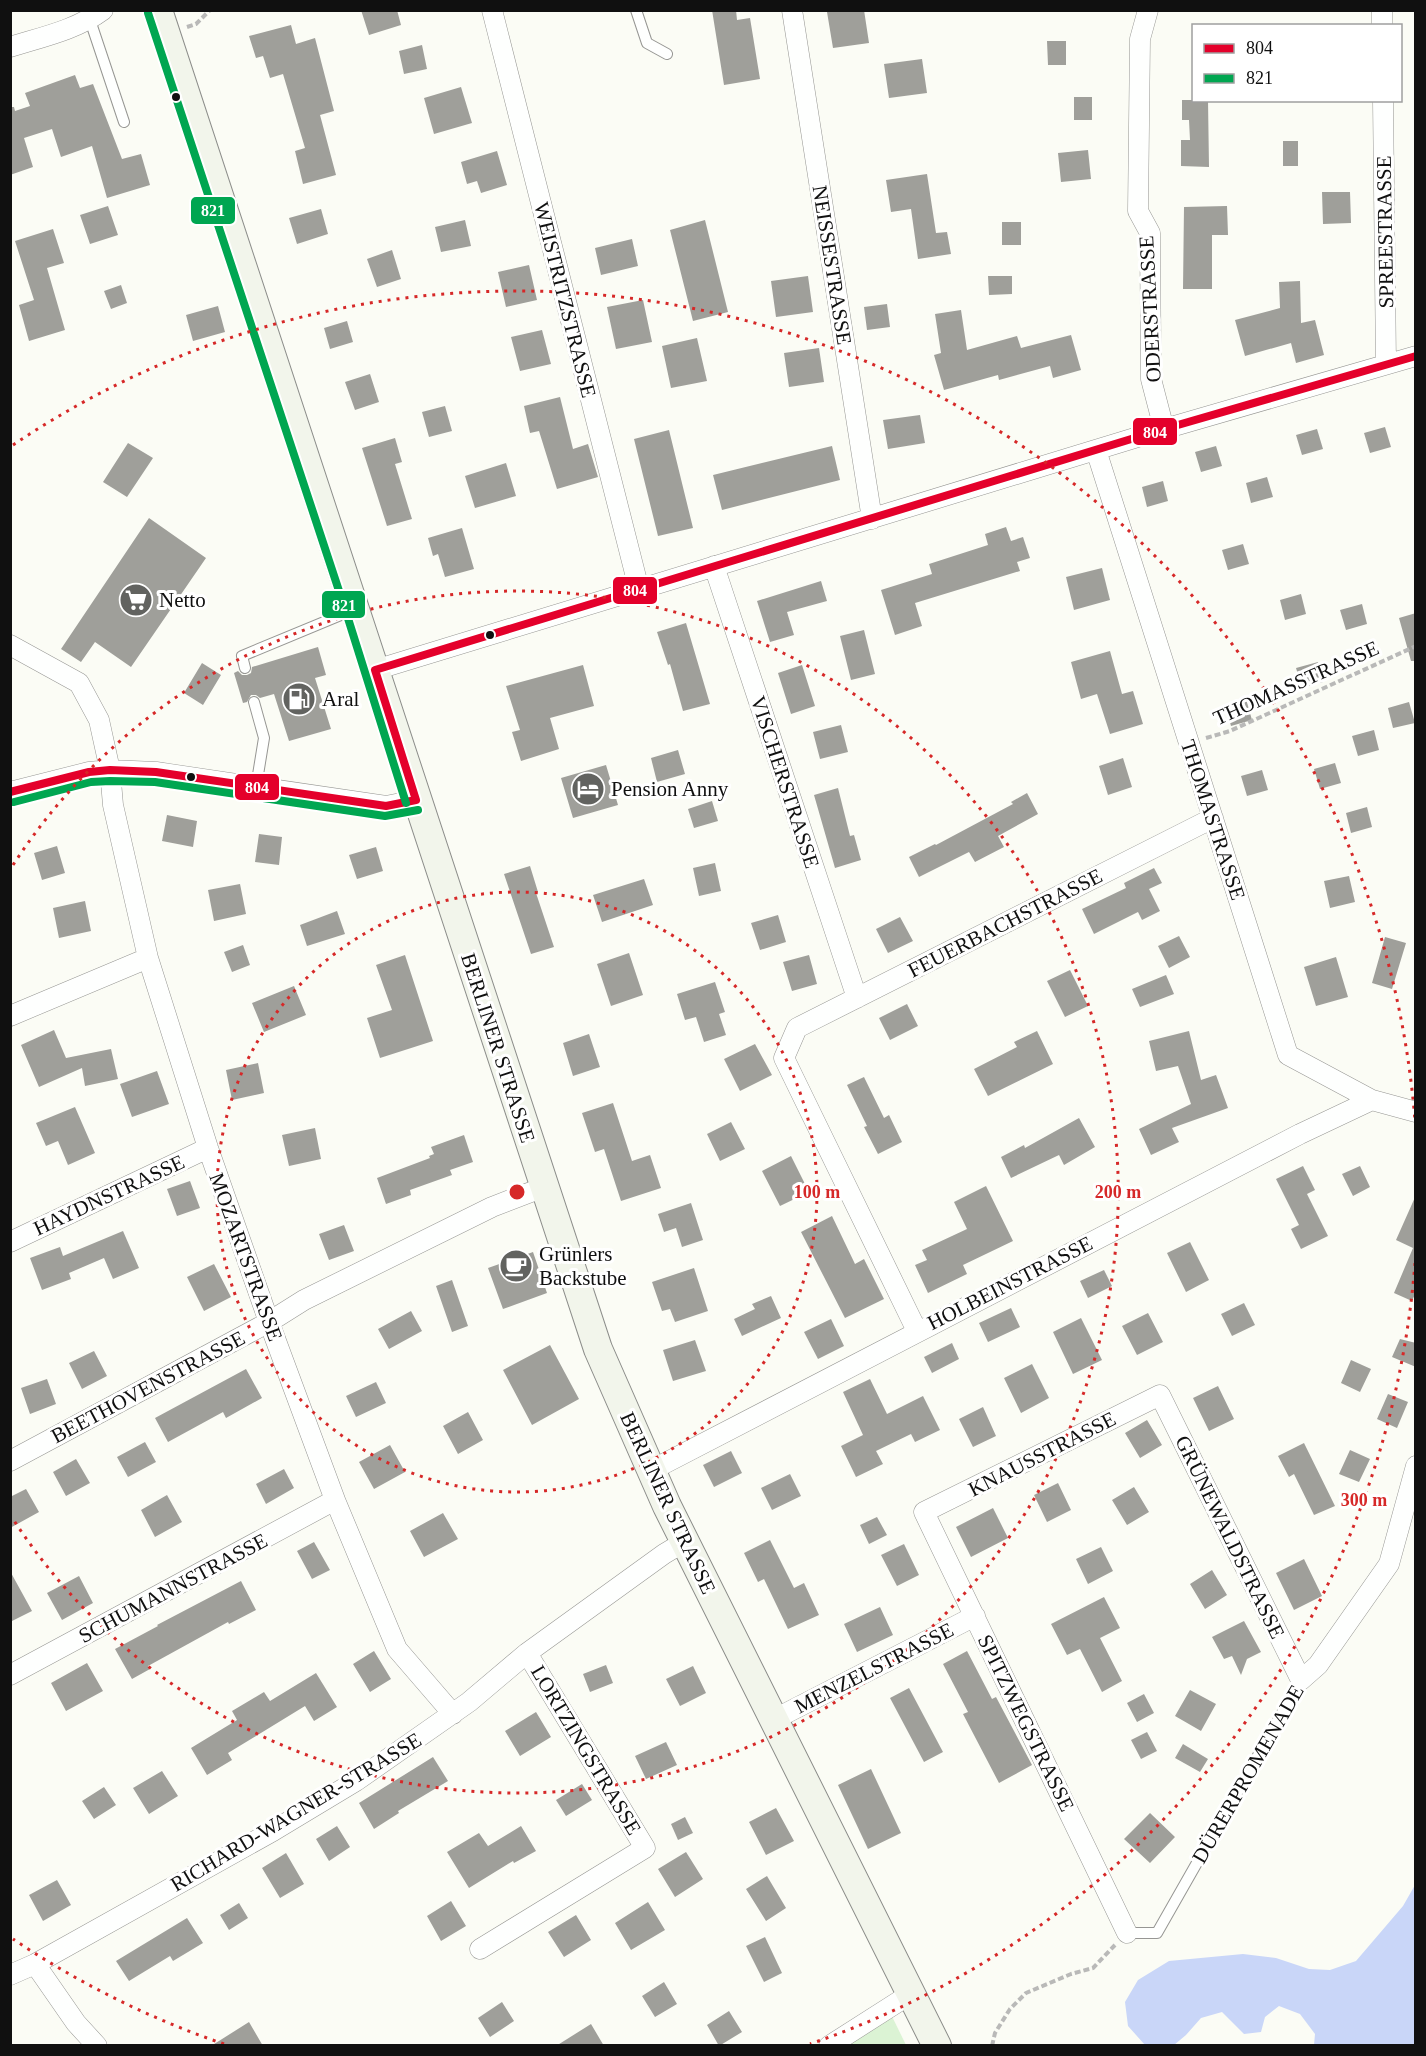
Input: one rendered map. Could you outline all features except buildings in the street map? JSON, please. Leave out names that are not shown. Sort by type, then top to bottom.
[{"type":"main road","name":"BERLINER STRASSE","points":[[158,10],[598,1349],[650,1471],[684,1542],[937,2046]]},
{"type":"street","name":"WEISTRITZSTRASSE","points":[[492,10],[639,589]]},
{"type":"street","name":"NEISSESTRASSE","points":[[792,10],[872,519]]},
{"type":"street","name":"ODERSTRASSE","points":[[1148,10],[1140,39],[1138,211],[1150,233],[1151,379],[1164,429]]},
{"type":"street","points":[[10,47],[68,30],[96,15]]},
{"type":"street","name":"SPREESTRASSE","points":[[1383,102],[1386,364]]},
{"type":"street","points":[[375,670],[1164,429],[1416,356]]},
{"type":"street","name":"THOMASTRASSE","points":[[1096,450],[1288,1055],[1372,1100],[1416,1112]]},
{"type":"street","name":"VISCHERSTRASSE","points":[[714,566],[857,998]]},
{"type":"street","name":"MOZARTSTRASSE","points":[[10,645],[79,683],[99,720],[110,770],[113,805],[148,958],[208,1148],[269,1322],[335,1500],[397,1649],[453,1714]]},
{"type":"street","points":[[10,792],[88,772],[110,770],[156,772],[386,806],[416,800]]},
{"type":"street","name":"FEUERBACHSTRASSE","points":[[917,1331],[784,1058],[797,1028],[1213,818]]},
{"type":"street","points":[[10,1016],[148,958]]},
{"type":"street","name":"HOLBEINSTRASSE","points":[[650,1471],[1300,1134],[1372,1100]]},
{"type":"street","name":"HAYDNSTRASSE","points":[[10,1242],[208,1148]]},
{"type":"street","name":"BEETHOVENSTRASSE","points":[[10,1461],[269,1322],[304,1300],[471,1218],[544,1186]]},
{"type":"street","name":"KNAUSSTRASSE","points":[[924,1512],[1160,1395]]},
{"type":"street","name":"GRÜNEWALDSTRASSE","points":[[1160,1395],[1300,1680]]},
{"type":"street","name":"DÜRERPROMENADE","points":[[1300,1680],[1318,1665],[1389,1564],[1416,1466]]},
{"type":"street","name":"SCHUMANNSTRASSE","points":[[10,1675],[335,1500]]},
{"type":"street","name":"SPITZWEGSTRASSE","points":[[924,1512],[1127,1933]]},
{"type":"street","name":"RICHARD-WAGNER-STRASSE","points":[[10,1975],[35,1964],[273,1831],[356,1781],[453,1714],[527,1653],[684,1542]]},
{"type":"street","name":"MENZELSTRASSE","points":[[773,1720],[975,1616]]},
{"type":"street","name":"LORTZINGSTRASSE","points":[[480,1949],[645,1848],[527,1653]]},
{"type":"street","points":[[35,1964],[76,2023],[97,2046]]},
{"type":"street","points":[[829,2046],[912,1993]]},
{"type":"lane","points":[[636,10],[647,43],[667,54]]},
{"type":"lane","points":[[96,15],[124,122]]},
{"type":"lane","points":[[245,668],[242,656],[356,609]]},
{"type":"lane","points":[[254,702],[264,738],[256,786]]},
{"type":"lane","name":"DÜRERPROMENADE","points":[[1127,1933],[1157,1933],[1300,1680]]},
{"type":"path","name":"THOMASSTRASSE","points":[[1188,743],[1230,731],[1416,646]]},
{"type":"path","points":[[992,2046],[995,2033],[1010,2009],[1026,1993],[1071,1974],[1093,1968],[1127,1933]]},
{"type":"green space","points":[[884,2000],[906,2045],[821,2046]]},
{"type":"water","points":[[1415,1885],[1415,2045],[1314,2045],[1315,2034],[1300,2014],[1279,2006],[1265,2017],[1261,2032],[1244,2034],[1222,2012],[1201,2018],[1174,2045],[1145,2045],[1128,2026],[1125,2002],[1138,1980],[1169,1961],[1243,1954],[1276,1958],[1309,1969],[1330,1970],[1356,1961],[1403,1906]]},
{"type":"transit line","name":"821","points":[[148,13],[346,612],[406,803]]},
{"type":"transit line","name":"804","points":[[375,670],[1164,429],[1416,356]]},
{"type":"transit line","name":"804","points":[[375,670],[416,800]]},
{"type":"transit line","name":"804","points":[[10,792],[89,772],[110,770],[156,772],[386,806],[416,800]]},
{"type":"transit line","name":"821","points":[[14,802],[91,782],[110,781],[155,782],[385,816],[418,810]]},
{"type":"place","name":"Netto","points":[[136,600]]},
{"type":"place","name":"Aral","points":[[299,699]]},
{"type":"place","name":"Pension Anny","points":[[588,789]]},
{"type":"place","name":"Grünlers Backstube","points":[[516,1266]]}]
